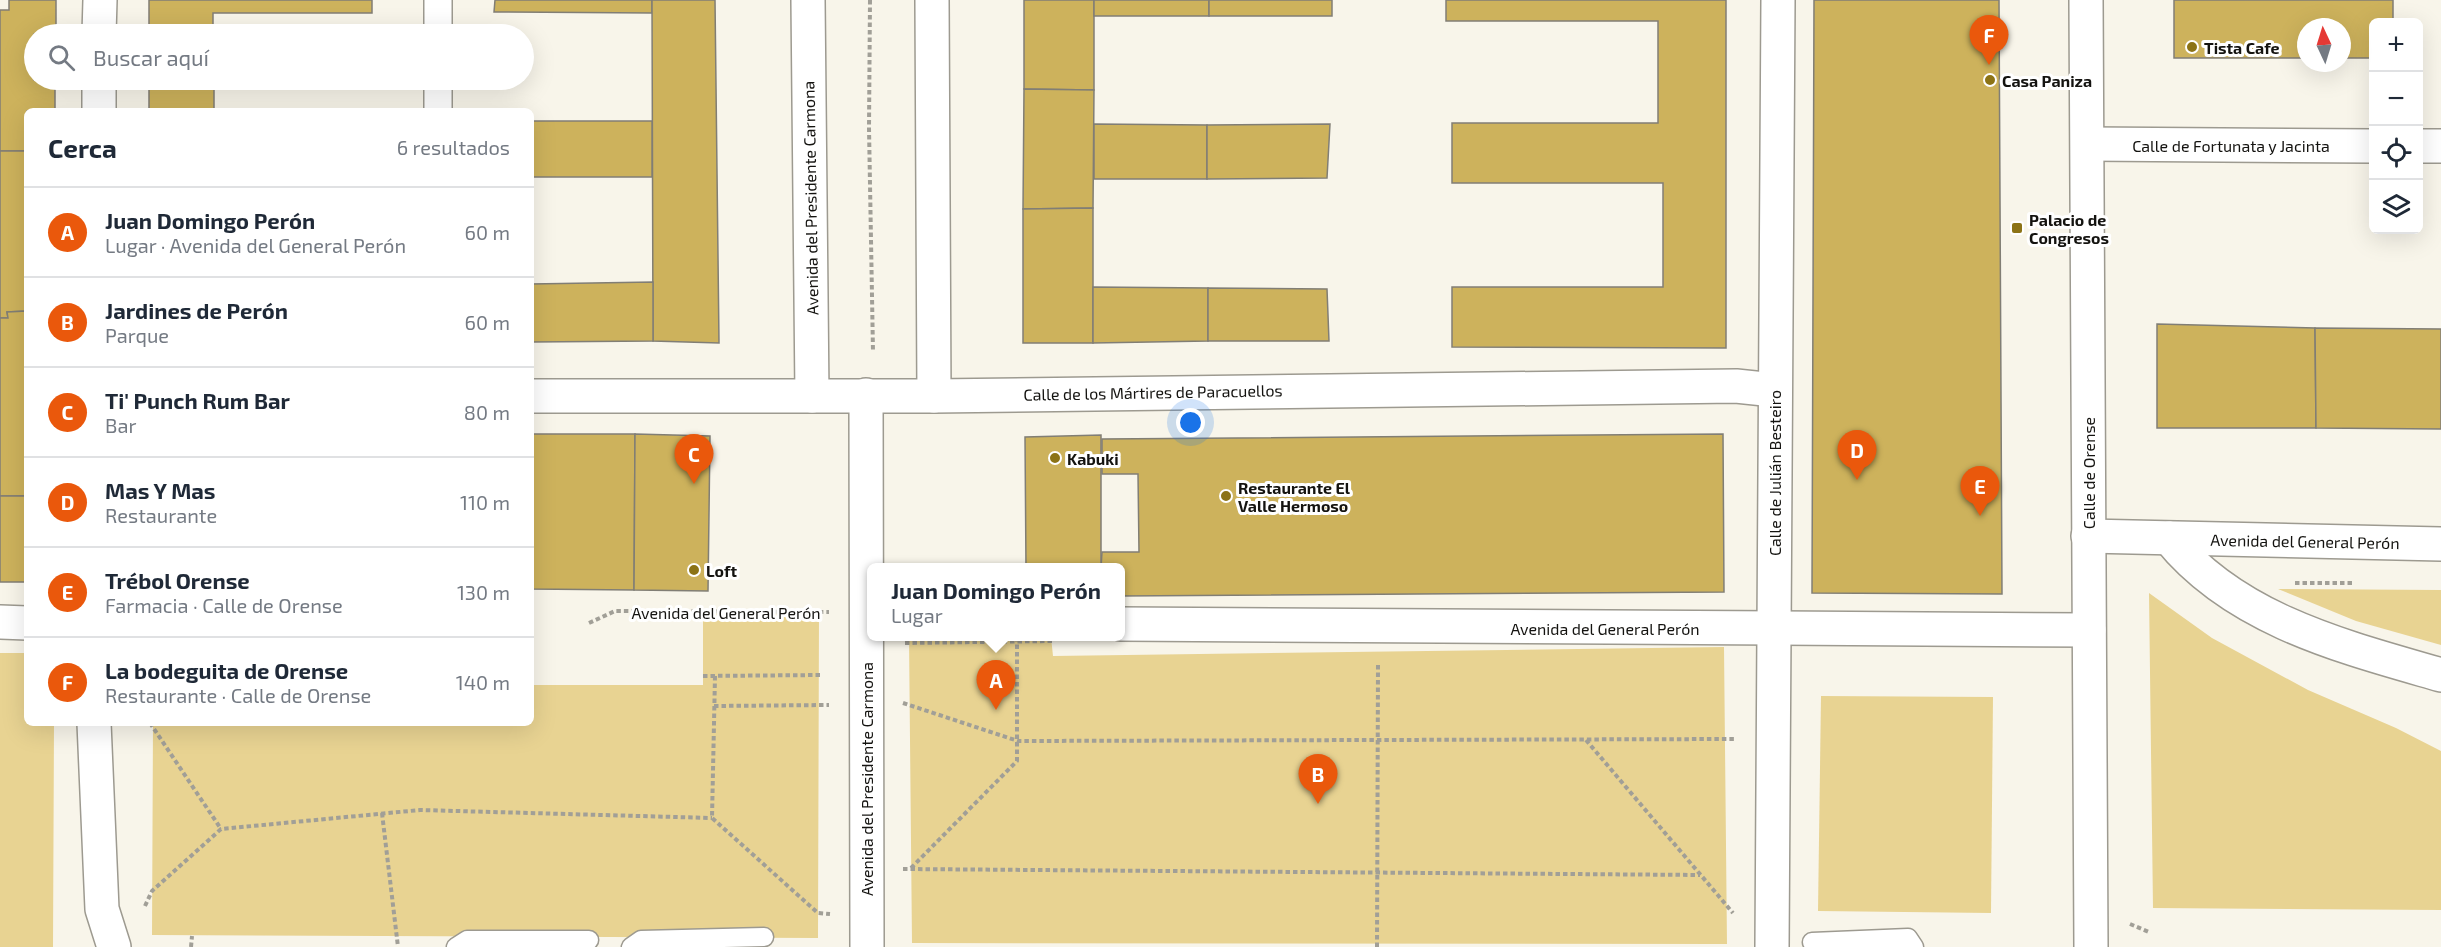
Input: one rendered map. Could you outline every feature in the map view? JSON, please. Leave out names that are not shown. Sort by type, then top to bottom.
[{"type":"street","points":[[99,24],[100,0]]},
{"type":"street","points":[[438,0],[438,24]]},
{"type":"street","name":"Avenida del Presidente Carmona","points":[[808,0],[812,396]]},
{"type":"street","points":[[932,0],[934,396]]},
{"type":"street","name":"Calle de Julián Besteiro","points":[[1772,947],[1778,0]]},
{"type":"street","name":"Calle de Orense","points":[[2086,0],[2091,947]]},
{"type":"street","points":[[99,90],[99,108]]},
{"type":"street","points":[[438,90],[438,108]]},
{"type":"street","name":"Calle de Fortunata y Jacinta","points":[[2088,144],[2369,146]]},
{"type":"street","points":[[2423,146],[2441,146]]},
{"type":"street","name":"Calle de los Mártires de Paracuellos","points":[[534,396],[934,396],[1724,386],[1774,390]]},
{"type":"street","name":"Avenida del Presidente Carmona","points":[[866,395],[867,947]]},
{"type":"street","name":"Avenida del General Perón","points":[[2088,536],[2441,544]]},
{"type":"street","name":"Avenida del General Perón","points":[[2169,538],[2185,558],[2229,593],[2285,623],[2315,636],[2441,675]]},
{"type":"street","points":[[0,622],[24,623]]},
{"type":"street","name":"Avenida del General Perón","points":[[1125,624],[2089,630]]},
{"type":"street","points":[[94,726],[102,909],[94,947]]},
{"type":"street","points":[[102,909],[114,947]]},
{"type":"lane","points":[[631,947],[641,940],[662,938],[764,938]]},
{"type":"lane","points":[[1812,942],[1908,938],[1914,947]]},
{"type":"lane","points":[[456,947],[466,940],[589,940]]},
{"type":"path","points":[[870,0],[869,151],[873,352]]},
{"type":"path","name":"Avenida del General Perón","points":[[589,623],[615,611],[866,611]]},
{"type":"path","points":[[896,642],[926,641]]},
{"type":"path","points":[[1017,641],[1017,761],[910,868],[1701,875]]},
{"type":"path","points":[[1377,947],[1378,662]]},
{"type":"path","points":[[703,676],[820,675]]},
{"type":"path","points":[[712,818],[715,676]]},
{"type":"path","points":[[897,702],[1018,741],[1745,739]]},
{"type":"path","points":[[714,706],[836,705]]},
{"type":"path","points":[[152,726],[221,829]]},
{"type":"path","points":[[1586,740],[1739,920]]},
{"type":"path","points":[[146,906],[152,891],[221,829],[420,810],[712,818],[818,913],[836,914]]},
{"type":"path","points":[[382,813],[398,947]]},
{"type":"path","points":[[192,936],[192,947]]},
{"type":"shaded area","points":[[2278,589],[2441,590],[2441,645],[2356,621]]},
{"type":"shaded area","points":[[2149,593],[2212,638],[2308,690],[2396,728],[2441,751],[2441,910],[2153,908]]},
{"type":"shaded area","points":[[703,612],[819,612],[818,938],[152,935],[153,726],[534,726],[534,685],[703,685]]},
{"type":"shaded area","points":[[909,641],[1051,641],[1053,656],[1724,647],[1727,944],[912,943]]},
{"type":"shaded area","points":[[0,653],[24,653],[24,726],[54,726],[53,947],[0,947]]},
{"type":"shaded area","points":[[1821,696],[1993,697],[1991,913],[1818,911]]},
{"type":"building","points":[[9,0],[56,0],[56,24],[24,24],[24,90],[55,90],[55,108],[24,108],[24,151],[0,151],[0,10],[9,10]]},
{"type":"building","points":[[149,0],[372,0],[372,13],[213,13],[213,24],[149,24]]},
{"type":"building","points":[[495,0],[652,0],[652,13],[494,12]]},
{"type":"building","points":[[652,0],[715,0],[719,343],[653,341]]},
{"type":"building","points":[[1024,0],[1094,0],[1094,90],[1024,89]]},
{"type":"building","points":[[1094,0],[1209,0],[1209,16],[1094,16]]},
{"type":"building","points":[[1209,0],[1332,0],[1332,16],[1209,16]]},
{"type":"building","points":[[1446,0],[1726,0],[1726,348],[1452,347],[1452,287],[1663,287],[1663,183],[1452,183],[1452,123],[1658,123],[1658,21],[1446,21]]},
{"type":"building","points":[[1814,0],[1999,0],[2002,594],[1812,593]]},
{"type":"building","points":[[2174,0],[2393,0],[2393,18],[2369,18],[2369,58],[2351,58],[2351,18],[2297,18],[2297,58],[2174,58]]},
{"type":"building","points":[[1024,89],[1094,90],[1093,208],[1023,209]]},
{"type":"building","points":[[149,90],[214,90],[214,108],[149,108]]},
{"type":"building","points":[[534,121],[652,121],[652,177],[534,177]]},
{"type":"building","points":[[1094,124],[1207,125],[1207,179],[1094,179]]},
{"type":"building","points":[[1330,124],[1327,178],[1207,179],[1207,125]]},
{"type":"building","points":[[0,151],[24,151],[24,311],[7,312],[8,318],[0,318]]},
{"type":"building","points":[[1093,208],[1093,343],[1023,343],[1023,209]]},
{"type":"building","points":[[653,282],[653,341],[534,342],[534,284]]},
{"type":"building","points":[[1093,287],[1208,288],[1208,341],[1093,343]]},
{"type":"building","points":[[1208,288],[1327,289],[1329,341],[1208,341]]},
{"type":"building","points":[[24,311],[24,496],[0,496],[0,318],[8,318],[7,312]]},
{"type":"building","points":[[2157,324],[2315,328],[2316,428],[2157,428]]},
{"type":"building","points":[[2315,328],[2441,329],[2441,429],[2316,428]]},
{"type":"building","points":[[534,434],[635,434],[634,590],[534,589]]},
{"type":"building","points":[[635,434],[710,436],[708,591],[634,590]]},
{"type":"building","points":[[1723,434],[1724,592],[1125,596],[1125,563],[1101,563],[1102,552],[1139,552],[1138,474],[1102,474],[1102,439]]},
{"type":"building","points":[[1101,435],[1101,563],[1026,563],[1025,437]]},
{"type":"building","points":[[0,496],[24,496],[24,582],[0,582]]},
{"type":"place","name":"Tista Cafe","points":[[2192,47]]},
{"type":"place","name":"La bodeguita de Orense","points":[[1989,65]]},
{"type":"place","name":"Casa Paniza","points":[[1990,80]]},
{"type":"place","name":"Palacio de Congresos","points":[[2017,228]]},
{"type":"place","name":"Kabuki","points":[[1055,458]]},
{"type":"place","name":"Mas Y Mas","points":[[1857,480]]},
{"type":"place","name":"Ti' Punch Rum Bar","points":[[694,484]]},
{"type":"place","name":"Restaurante El Valle Hermoso","points":[[1226,496]]},
{"type":"place","name":"Trébol Orense","points":[[1980,516]]},
{"type":"place","name":"Loft","points":[[694,570]]},
{"type":"place","name":"Juan Domingo Perón","points":[[996,710]]},
{"type":"place","name":"Jardines de Perón","points":[[1318,804]]}]
